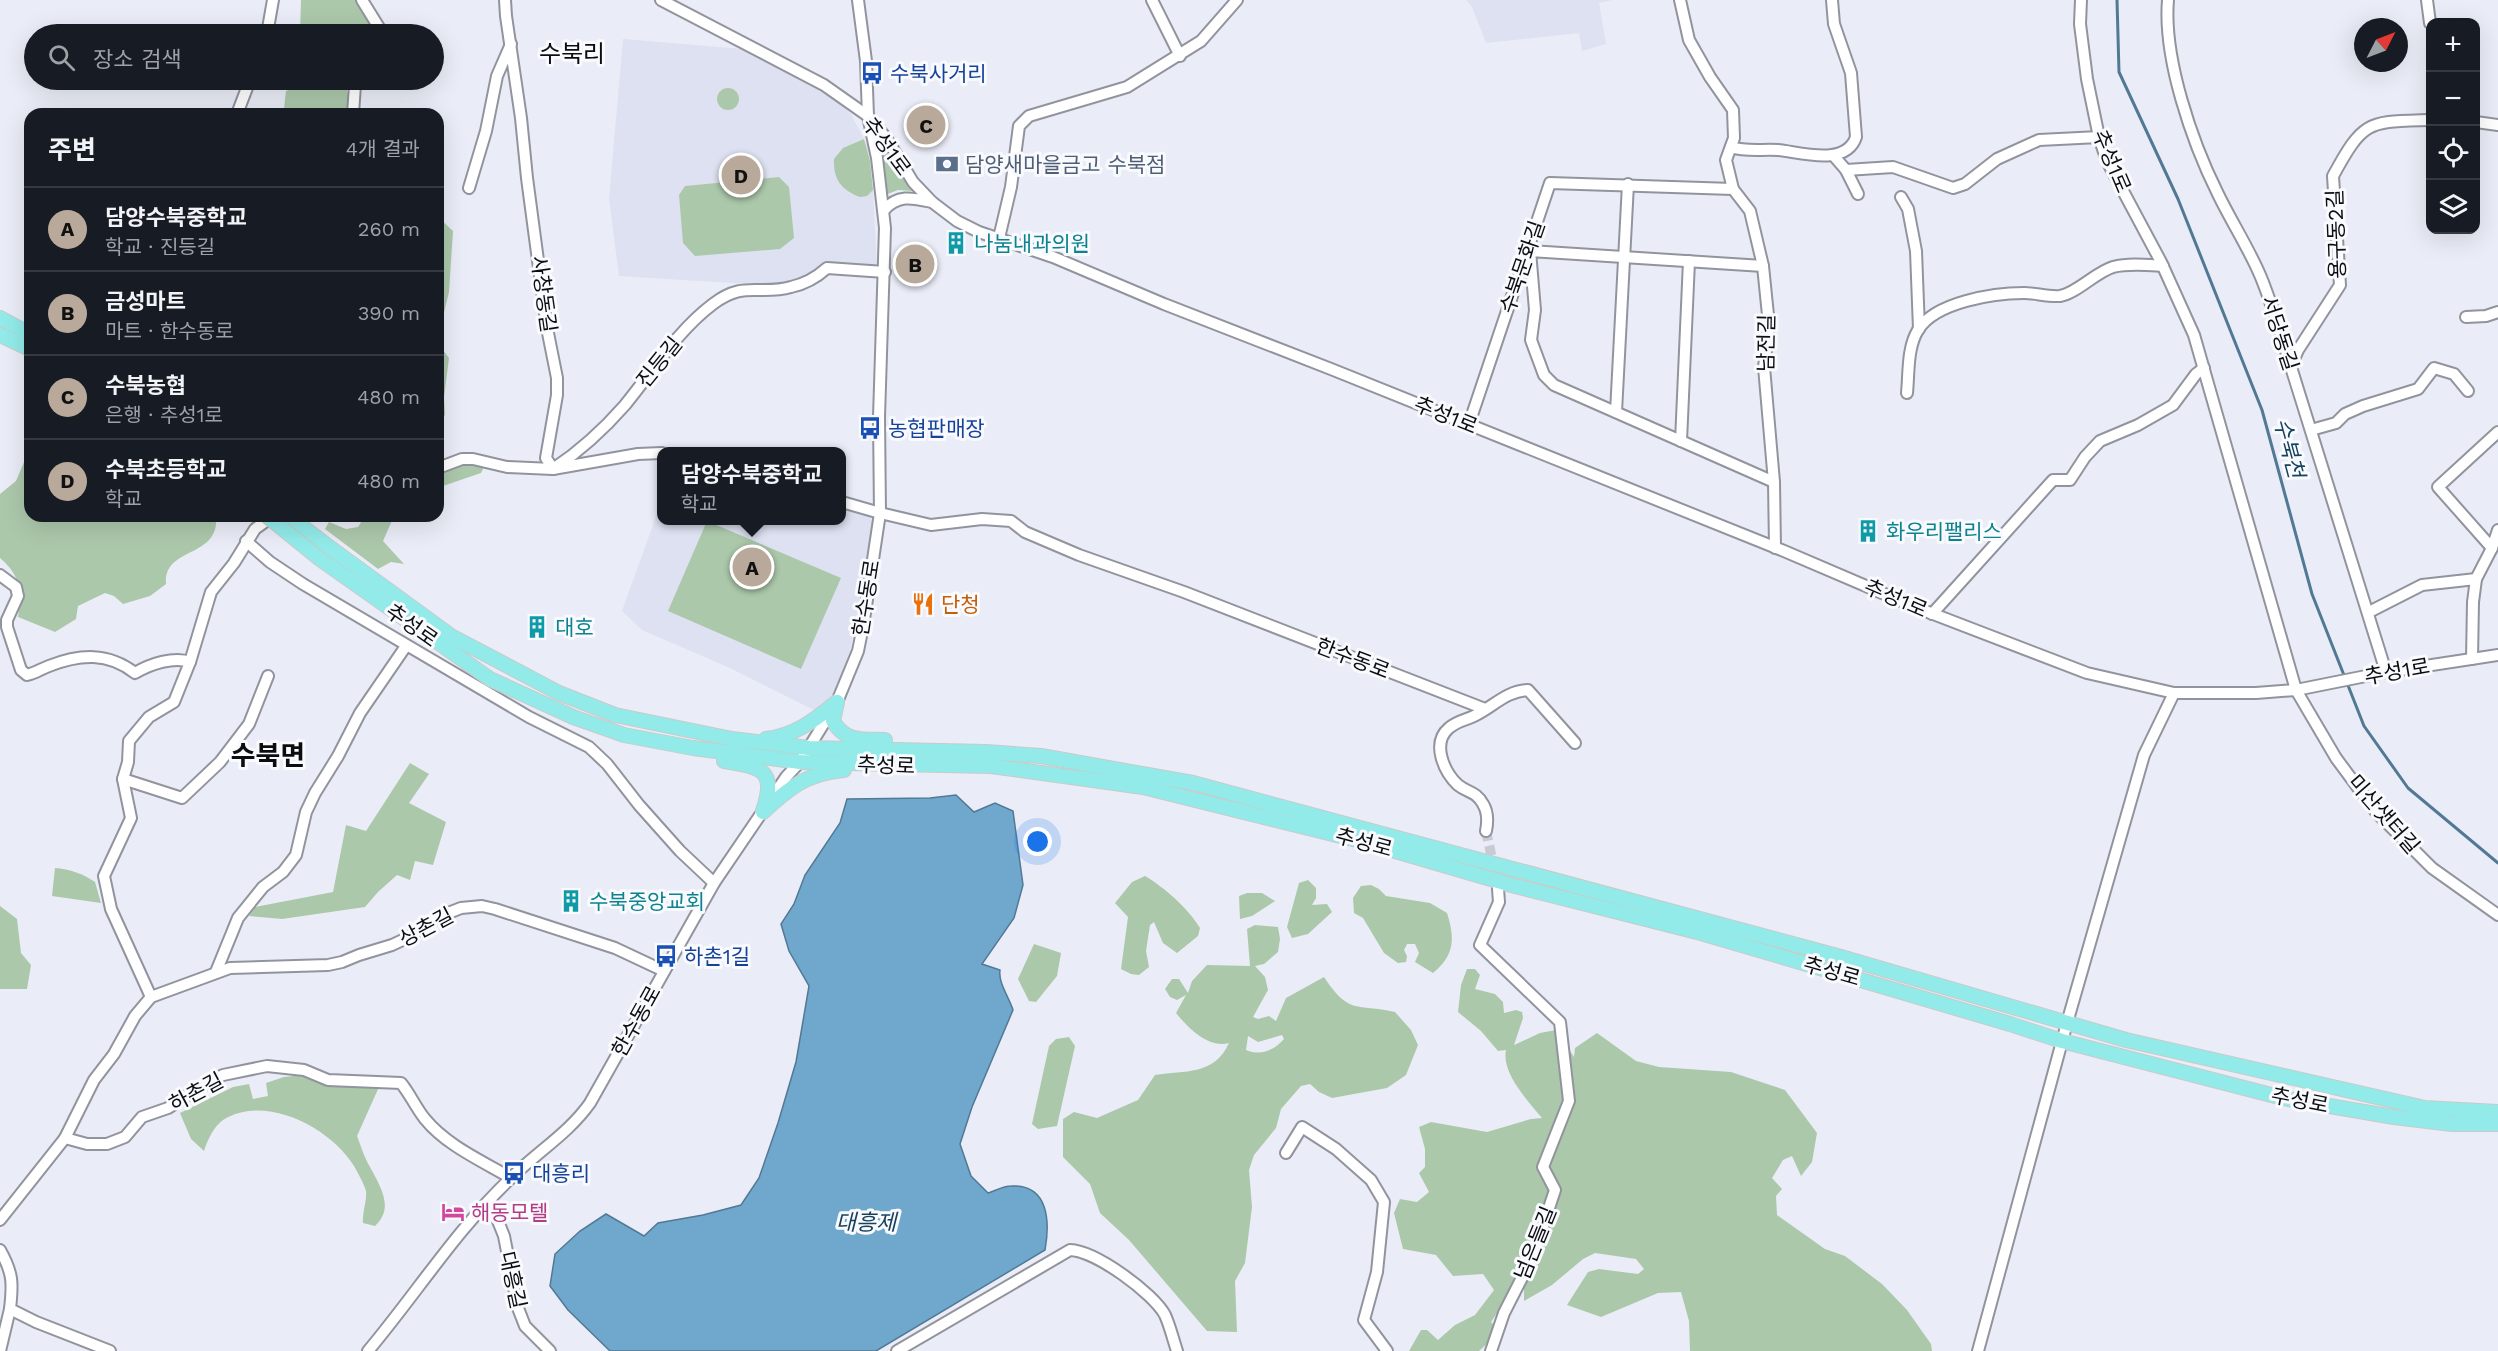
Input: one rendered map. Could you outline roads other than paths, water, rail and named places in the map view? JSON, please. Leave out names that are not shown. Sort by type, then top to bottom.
[{"type":"main road","points":[[0,318],[24,330]]},
{"type":"main road","points":[[0,335],[24,346]]},
{"type":"main road","name":"추성로","points":[[276,522],[451,636],[558,693],[615,715],[721,738],[809,748],[986,752],[1041,756],[1193,783],[1841,957],[2138,1043],[2425,1108],[2498,1112]]},
{"type":"main road","name":"추성로","points":[[295,522],[324,553],[490,679],[573,717],[624,735],[693,748],[800,762],[1002,768],[1143,787],[1362,841],[1515,886],[1701,933],[2062,1041],[2283,1098],[2394,1117],[2452,1124],[2498,1124]]},
{"type":"main road","points":[[747,741],[778,738],[794,732],[815,721],[837,702]]},
{"type":"main road","points":[[837,702],[834,721],[839,730],[850,739],[934,742],[1041,756]]},
{"type":"main road","points":[[624,735],[666,750],[752,766],[763,773],[769,782],[763,812]]},
{"type":"main road","points":[[763,812],[784,792],[805,779],[829,771],[959,771],[1002,768]]},
{"type":"street","points":[[269,24],[273,0]]},
{"type":"street","points":[[362,0],[377,24]]},
{"type":"street","name":"사창동길","points":[[506,0],[506,16],[527,178],[557,378],[557,394],[546,458],[553,469]]},
{"type":"street","name":"추성1로","points":[[661,0],[824,85],[868,116],[887,139],[914,182],[932,202],[957,221],[985,234],[1053,257],[1186,313],[1469,424],[1932,614],[2086,673],[2174,693],[2256,693],[2297,689],[2498,655]]},
{"type":"street","name":"한수동로","points":[[368,1351],[448,1246],[511,1178],[563,1134],[582,1114],[606,1078],[714,883],[786,777],[800,762],[837,702],[858,651],[880,513],[879,417],[885,272],[884,210],[868,116],[866,60],[858,0]]},
{"type":"street","points":[[1152,0],[1180,56]]},
{"type":"street","points":[[999,238],[1011,187],[1019,126],[1029,116],[1058,106],[1093,99],[1127,87],[1180,56],[1201,40],[1237,0]]},
{"type":"street","name":"남전길","points":[[1680,0],[1689,40],[1710,77],[1733,110],[1735,126],[1726,160],[1733,189],[1749,211],[1763,266],[1769,325],[1764,367],[1774,482],[1775,548]]},
{"type":"street","points":[[1731,147],[1785,151],[1797,155],[1833,155],[1853,144],[1856,137],[1851,74],[1834,24],[1832,0]]},
{"type":"street","name":"추성1로","points":[[2081,0],[2080,24],[2087,79],[2099,137],[2107,161],[2163,266],[2194,335],[2297,689]]},
{"type":"street","name":"서당동길","points":[[2168,0],[2167,35],[2170,56],[2196,142],[2216,191],[2260,274],[2369,612],[2382,673]]},
{"type":"street","points":[[2427,0],[2429,18]]},
{"type":"street","points":[[469,188],[486,131],[497,76],[511,44]]},
{"type":"street","points":[[239,108],[246,90]]},
{"type":"street","points":[[353,108],[354,90]]},
{"type":"street","name":"용구동2길","points":[[2291,367],[2298,350],[2340,285],[2333,176],[2356,136],[2367,128],[2385,122],[2426,120]]},
{"type":"street","points":[[2480,122],[2498,124]]},
{"type":"street","points":[[1846,170],[1893,167],[1953,188],[1965,184],[1997,159],[2039,140],[2099,137]]},
{"type":"street","points":[[1833,155],[1846,170],[1858,194]]},
{"type":"street","name":"수북문화길","points":[[1469,424],[1550,183],[1733,189]]},
{"type":"street","points":[[1616,412],[1628,184]]},
{"type":"street","points":[[1901,197],[1908,209],[1916,251],[1919,329]]},
{"type":"street","points":[[884,210],[894,200],[903,198],[932,202]]},
{"type":"street","name":"수북문화길","points":[[1763,266],[1530,251],[1535,310],[1531,340],[1544,375],[1554,385],[1774,482]]},
{"type":"street","points":[[1681,441],[1689,261]]},
{"type":"street","points":[[1907,393],[1910,354],[1919,329],[1927,319],[1975,298],[2024,293],[2062,296],[2111,267],[2163,266]]},
{"type":"street","name":"진등길","points":[[553,469],[575,454],[624,406],[691,323],[714,303],[734,291],[789,288],[816,277],[827,268],[885,272]]},
{"type":"street","points":[[2466,317],[2486,316],[2498,312]]},
{"type":"street","points":[[1932,614],[2053,480],[2070,480],[2085,457],[2100,441],[2138,425],[2173,405],[2196,374],[2204,368]]},
{"type":"street","points":[[2311,430],[2336,423],[2345,414],[2363,406],[2418,389],[2434,368],[2454,374],[2468,391]]},
{"type":"street","points":[[2492,548],[2438,487],[2498,432]]},
{"type":"street","points":[[444,466],[462,459],[473,459],[507,466],[553,469],[638,454],[657,453]]},
{"type":"street","points":[[846,503],[880,513]]},
{"type":"street","name":"한수동로","points":[[880,513],[931,525],[982,519],[1011,521],[1025,532],[1079,555],[1184,592],[1485,709]]},
{"type":"street","points":[[0,1220],[65,1138],[94,1080],[114,1053],[135,1016],[151,997],[117,926],[106,891],[104,876],[131,818],[123,779],[128,762],[129,741],[140,725],[174,702],[190,662],[211,592],[234,563],[255,529],[265,522]]},
{"type":"street","points":[[2472,659],[2473,602],[2476,579],[2498,531]]},
{"type":"street","points":[[246,541],[270,562],[303,584],[406,646],[529,717],[589,747],[607,764],[639,805],[680,851],[714,883]]},
{"type":"street","points":[[0,575],[16,587],[18,596],[7,620],[7,627],[21,670],[27,675],[68,659],[86,655],[104,657],[122,663],[135,673],[182,658],[190,662]]},
{"type":"street","points":[[2369,612],[2422,585],[2476,579]]},
{"type":"street","points":[[216,972],[238,918],[263,887],[283,872],[296,855],[306,813],[315,793],[338,756],[360,713],[406,646]]},
{"type":"street","points":[[123,779],[182,798],[220,762],[249,724],[268,676]]},
{"type":"street","name":"미산샛터길","points":[[2297,689],[2336,758],[2376,812],[2432,868],[2498,915]]},
{"type":"street","points":[[1486,831],[1487,812],[1482,802],[1472,790],[1461,787],[1450,777],[1440,752],[1446,729],[1515,691],[1527,690],[1575,743]]},
{"type":"street","points":[[1978,1351],[2067,1023],[2144,755],[2174,693]]},
{"type":"street","name":"넘은들길","points":[[1491,1351],[1504,1313],[1533,1256],[1555,1190],[1542,1167],[1569,1101],[1560,1022],[1480,945],[1499,902],[1498,889]]},
{"type":"street","name":"상촌길","points":[[151,997],[230,968],[328,965],[342,962],[407,938],[438,917],[461,908],[482,906],[615,948],[664,971]]},
{"type":"street","name":"하촌길","points":[[65,1138],[87,1144],[107,1144],[125,1137],[142,1117],[168,1108],[210,1081],[223,1075],[267,1066],[304,1070],[328,1080],[401,1083],[425,1119],[445,1137],[511,1178]]},
{"type":"street","points":[[1286,1153],[1302,1127],[1336,1149],[1371,1180],[1384,1202],[1377,1272],[1364,1320],[1387,1351]]},
{"type":"street","name":"대흥길","points":[[490,1201],[504,1236],[521,1317],[525,1326],[550,1351]]},
{"type":"street","points":[[0,1250],[10,1267],[14,1282],[0,1351]]},
{"type":"street","points":[[897,1351],[1070,1250],[1080,1251],[1110,1265],[1148,1296],[1164,1314],[1178,1351]]},
{"type":"street","points":[[10,1309],[36,1322],[110,1351]]},
{"type":"water","name":"대흥제","points":[[956,795],[974,812],[995,803],[1013,811],[1023,885],[1014,918],[982,964],[1000,970],[1002,985],[1013,1010],[972,1107],[960,1144],[971,1176],[988,1193],[1008,1186],[1024,1187],[1033,1191],[1040,1198],[1046,1217],[1045,1250],[876,1351],[610,1351],[568,1310],[550,1286],[555,1254],[580,1231],[606,1214],[644,1236],[658,1223],[741,1205],[759,1178],[796,1062],[809,986],[789,951],[781,924],[794,904],[805,875],[840,823],[847,799],[930,798]]},
{"type":"waterway","name":"수북천","points":[[2117,0],[2119,72],[2178,199],[2262,410],[2312,594],[2364,726],[2408,788],[2498,863]]},
{"type":"tunnel","points":[[1486,831],[1498,886]]},
{"type":"place","name":"수북사거리","points":[[872,73]]},
{"type":"place","name":"수북농협","points":[[926,125]]},
{"type":"place","name":"담양새마을금고 수북점","points":[[947,164]]},
{"type":"place","name":"수북초등학교","points":[[741,175]]},
{"type":"place","name":"나눔내과의원","points":[[956,243]]},
{"type":"place","name":"금성마트","points":[[915,264]]},
{"type":"place","name":"농협판매장","points":[[870,428]]},
{"type":"place","name":"화우리팰리스","points":[[1868,531]]},
{"type":"place","name":"담양수북중학교","points":[[752,567]]},
{"type":"place","name":"단청","points":[[923,604]]},
{"type":"place","name":"대호","points":[[537,627]]},
{"type":"place","name":"수북중앙교회","points":[[571,901]]},
{"type":"place","name":"하촌1길","points":[[666,956]]},
{"type":"place","name":"대흥리","points":[[514,1173]]},
{"type":"place","name":"해동모텔","points":[[453,1212]]},
{"type":"district","name":"수북리","points":[[572,54]]},
{"type":"district","name":"수북면","points":[[268,756]]}]
